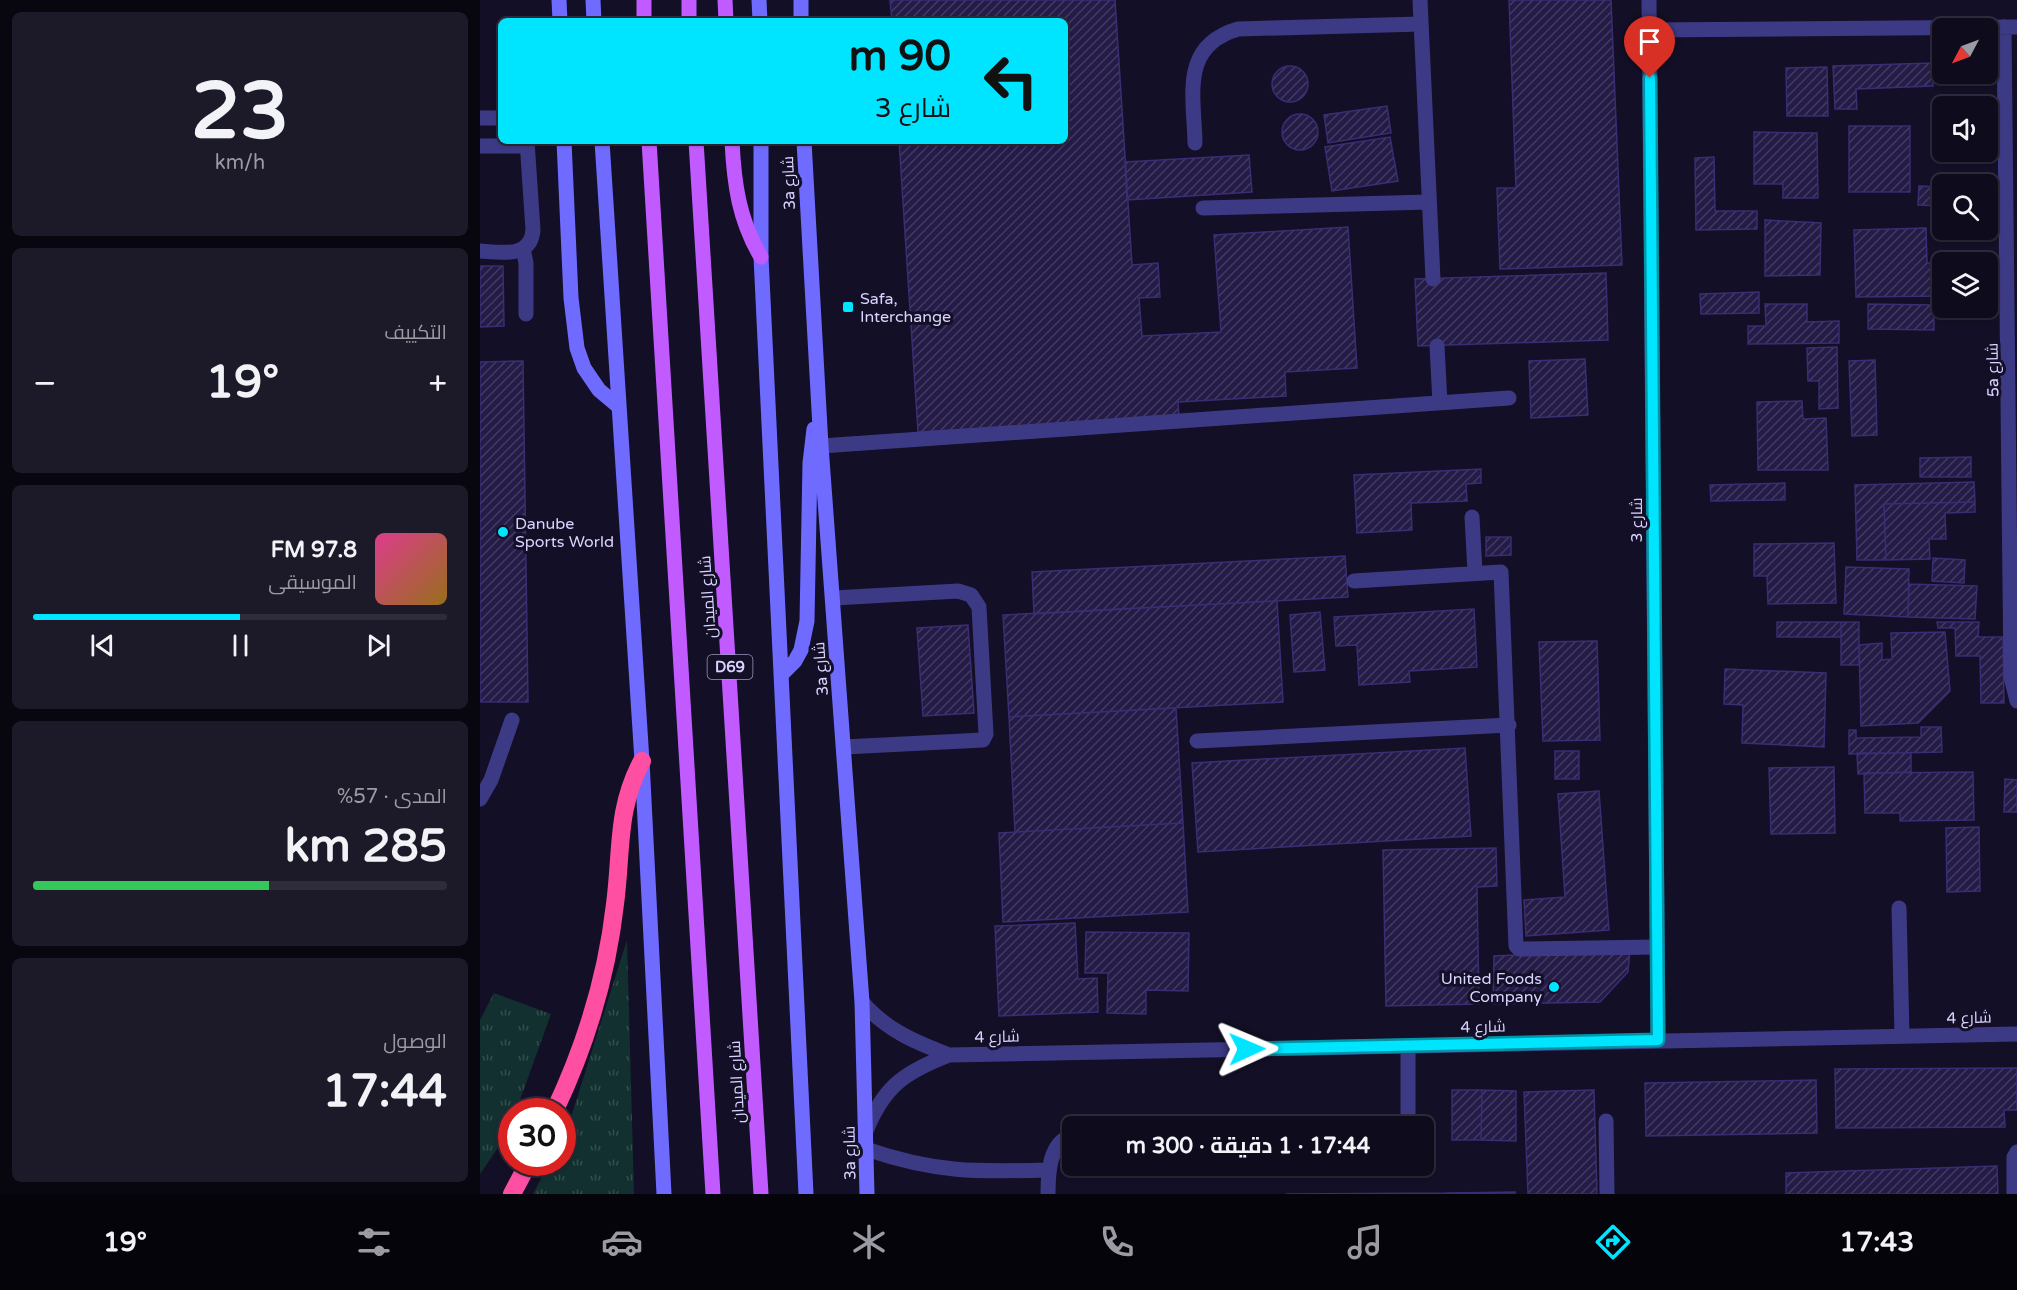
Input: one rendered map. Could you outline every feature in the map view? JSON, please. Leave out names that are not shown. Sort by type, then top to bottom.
[{"type":"highway","points":[[560,1098],[580,1047],[607,955],[615,904],[623,806],[630,784],[642,761]]},
{"type":"highway","points":[[512,1194],[522,1176]]},
{"type":"main road","points":[[559,0],[560,18]]},
{"type":"main road","points":[[593,0],[594,18]]},
{"type":"main road","points":[[644,0],[644,18]]},
{"type":"main road","points":[[689,0],[689,18]]},
{"type":"main road","points":[[725,0],[726,18]]},
{"type":"main road","points":[[759,0],[760,18]]},
{"type":"main road","points":[[801,0],[801,18]]},
{"type":"main road","points":[[564,144],[571,298],[577,348],[584,368],[600,390],[618,406]]},
{"type":"main road","points":[[602,144],[642,761],[664,1194]]},
{"type":"main road","name":"شارع الميدان","points":[[649,144],[713,1194]]},
{"type":"main road","name":"شارع الميدان","points":[[696,144],[761,1194]]},
{"type":"main road","points":[[732,144],[736,194],[741,216],[761,257]]},
{"type":"main road","points":[[761,144],[761,257],[783,673],[806,1194]]},
{"type":"main road","name":"3a شارع","points":[[804,144],[821,446],[862,1002],[867,1194]]},
{"type":"main road","points":[[783,673],[795,661],[806,628],[810,463],[820,405]]},
{"type":"street","points":[[1420,0],[1433,279]]},
{"type":"street","name":"شارع 3","points":[[1649,0],[1658,1040]]},
{"type":"street","points":[[1195,143],[1194,75],[1198,58],[1208,44],[1222,34],[1238,29],[1421,24]]},
{"type":"street","points":[[1650,30],[2010,27]]},
{"type":"street","name":"5a شارع","points":[[2010,27],[2013,384],[2011,677],[2017,701]]},
{"type":"street","points":[[480,118],[498,118]]},
{"type":"street","points":[[480,146],[511,144]]},
{"type":"street","points":[[480,251],[514,252],[523,249],[531,241],[533,230],[527,144]]},
{"type":"street","points":[[1203,208],[1430,202]]},
{"type":"street","points":[[523,249],[526,263],[526,314]]},
{"type":"street","points":[[1437,346],[1440,403]]},
{"type":"street","points":[[821,446],[1509,398]]},
{"type":"street","points":[[1472,517],[1475,572]]},
{"type":"street","points":[[1354,581],[1499,570],[1503,575],[1517,948],[1658,947]]},
{"type":"street","points":[[834,598],[958,591],[971,595],[978,607],[986,734],[983,740],[844,747]]},
{"type":"street","points":[[480,799],[491,780],[512,720]]},
{"type":"street","points":[[1197,741],[1509,725]]},
{"type":"street","points":[[1899,908],[1902,1036]]},
{"type":"street","name":"شارع 4","points":[[862,1002],[873,1015],[900,1035],[949,1055]]},
{"type":"street","name":"شارع 4","points":[[867,1131],[880,1102],[901,1078],[920,1066],[949,1055],[2017,1034]]},
{"type":"street","points":[[1408,1046],[1408,1116]]},
{"type":"street","points":[[1606,1121],[1607,1194]]},
{"type":"street","points":[[1048,1194],[1048,1170],[1062,1143]]},
{"type":"street","points":[[866,1149],[911,1164],[946,1171],[1048,1170]]},
{"type":"street","points":[[2014,1194],[2014,1157],[2017,1152]]},
{"type":"green space","points":[[627,940],[634,1194],[533,1194],[542,1176],[576,1176],[576,1101]]},
{"type":"green space","points":[[494,993],[551,1014],[521,1098],[498,1098],[498,1148],[480,1174],[480,1020]]},
{"type":"building","points":[[890,0],[1115,0],[1132,265],[1158,263],[1160,297],[1139,298],[1142,336],[1221,332],[1214,235],[1348,227],[1357,368],[1285,372],[1286,396],[1178,402],[1179,417],[918,432],[899,144],[1068,144],[1068,18],[892,18]]},
{"type":"building","points":[[1509,0],[1611,0],[1622,265],[1500,269],[1497,188],[1516,188]]},
{"type":"building","points":[[1932,63],[1933,86],[1856,89],[1857,109],[1835,109],[1833,66]]},
{"type":"building","points":[[1290,66],[1303,71],[1308,84],[1303,97],[1290,102],[1277,97],[1272,84],[1277,71]]},
{"type":"building","points":[[1827,67],[1828,116],[1787,116],[1786,68]]},
{"type":"building","points":[[1387,106],[1391,133],[1328,143],[1324,115]]},
{"type":"building","points":[[1300,114],[1313,119],[1318,132],[1313,145],[1300,150],[1287,145],[1282,132],[1287,119]]},
{"type":"building","points":[[1849,126],[1910,126],[1910,192],[1849,192]]},
{"type":"building","points":[[1754,132],[1817,133],[1818,198],[1783,198],[1783,184],[1754,184]]},
{"type":"building","points":[[1390,137],[1398,181],[1332,191],[1325,147]]},
{"type":"building","points":[[1249,155],[1252,192],[1127,200],[1125,162]]},
{"type":"building","points":[[1714,157],[1715,211],[1757,211],[1757,229],[1696,230],[1695,158]]},
{"type":"building","points":[[1919,186],[1932,187],[1932,206],[1918,205]]},
{"type":"building","points":[[1765,220],[1821,223],[1820,275],[1765,276]]},
{"type":"building","points":[[1926,228],[1927,263],[1932,263],[1932,296],[1856,297],[1854,230]]},
{"type":"building","points":[[480,266],[503,266],[504,326],[480,327]]},
{"type":"building","points":[[1606,273],[1608,340],[1418,346],[1415,279]]},
{"type":"building","points":[[1759,292],[1759,313],[1701,314],[1700,294]]},
{"type":"building","points":[[1765,304],[1807,304],[1807,322],[1839,321],[1839,343],[1748,344],[1748,326],[1766,326]]},
{"type":"building","points":[[1868,304],[1932,305],[1934,330],[1868,329]]},
{"type":"building","points":[[1837,347],[1838,408],[1819,409],[1819,381],[1808,381],[1807,348]]},
{"type":"building","points":[[1585,359],[1588,415],[1531,418],[1529,361]]},
{"type":"building","points":[[1875,360],[1877,435],[1852,436],[1849,361]]},
{"type":"building","name":"Danube Sports World","points":[[523,361],[528,702],[480,702],[480,362]]},
{"type":"building","points":[[1802,401],[1803,419],[1826,418],[1828,470],[1758,470],[1757,402]]},
{"type":"building","points":[[1971,457],[1971,477],[1920,477],[1920,458]]},
{"type":"building","points":[[1481,469],[1481,483],[1466,484],[1467,501],[1411,503],[1412,530],[1357,533],[1354,475]]},
{"type":"building","points":[[1974,482],[1975,502],[1884,504],[1886,560],[1857,560],[1855,485]]},
{"type":"building","points":[[1785,483],[1785,500],[1711,501],[1710,485]]},
{"type":"building","points":[[1975,502],[1975,512],[1945,513],[1946,539],[1929,539],[1930,559],[1886,560],[1884,504]]},
{"type":"building","points":[[1486,537],[1511,537],[1511,555],[1486,556]]},
{"type":"building","points":[[1834,543],[1836,603],[1768,604],[1767,576],[1754,576],[1754,544]]},
{"type":"building","points":[[1345,556],[1348,597],[1034,614],[1032,572]]},
{"type":"building","points":[[1933,558],[1965,560],[1964,583],[1932,581]]},
{"type":"building","points":[[1846,567],[1909,569],[1908,617],[1844,614]]},
{"type":"building","points":[[1909,584],[1977,586],[1975,619],[1908,617]]},
{"type":"building","points":[[1277,601],[1283,702],[1009,717],[1003,615]]},
{"type":"building","points":[[1474,609],[1477,667],[1409,671],[1410,682],[1359,685],[1357,645],[1336,646],[1334,617]]},
{"type":"building","points":[[1320,612],[1325,670],[1294,672],[1290,615]]},
{"type":"building","points":[[1777,622],[1841,622],[1841,637],[1777,637]]},
{"type":"building","points":[[1841,622],[1859,622],[1859,665],[1841,665]]},
{"type":"building","points":[[1937,622],[1979,622],[1978,637],[2003,637],[2004,703],[1981,703],[1980,656],[1956,656],[1955,628],[1938,628]]},
{"type":"building","points":[[968,625],[974,713],[923,716],[917,628]]},
{"type":"building","points":[[1945,632],[1950,691],[1918,723],[1861,726],[1859,645],[1882,643],[1882,660],[1892,659],[1891,633]]},
{"type":"building","points":[[1597,641],[1600,740],[1543,741],[1539,642]]},
{"type":"building","points":[[1725,669],[1826,673],[1824,747],[1742,743],[1743,705],[1724,704]]},
{"type":"building","points":[[1176,708],[1183,823],[1015,832],[1009,717]]},
{"type":"building","points":[[1921,727],[1941,727],[1942,752],[1849,754],[1849,730],[1856,730],[1856,738],[1921,737]]},
{"type":"building","points":[[1465,748],[1471,836],[1198,852],[1192,763]]},
{"type":"building","points":[[1555,751],[1579,751],[1579,779],[1555,779]]},
{"type":"building","points":[[1857,753],[1911,753],[1911,772],[1858,774]]},
{"type":"building","points":[[1834,767],[1835,833],[1771,834],[1769,768]]},
{"type":"building","points":[[1973,772],[1974,820],[1900,821],[1900,813],[1865,813],[1864,773]]},
{"type":"building","points":[[2005,779],[2017,780],[2017,812],[2004,812]]},
{"type":"building","points":[[1599,791],[1609,930],[1526,936],[1524,900],[1565,897],[1558,794]]},
{"type":"building","points":[[1183,823],[1188,912],[1003,922],[999,833]]},
{"type":"building","points":[[1979,827],[1980,891],[1947,892],[1946,828]]},
{"type":"building","points":[[1496,848],[1497,886],[1477,887],[1479,1004],[1386,1006],[1383,850]]},
{"type":"building","points":[[1075,923],[1078,979],[1097,978],[1098,1012],[999,1016],[995,926]]},
{"type":"building","points":[[1086,932],[1189,933],[1188,991],[1146,990],[1146,1014],[1107,1013],[1108,973],[1085,973]]},
{"type":"building","name":"United Foods Company","points":[[1630,950],[1628,972],[1600,1002],[1493,1004],[1494,956]]},
{"type":"building","points":[[2017,1068],[2017,1110],[2004,1110],[2005,1127],[1836,1128],[1835,1069]]},
{"type":"building","points":[[1816,1080],[1817,1133],[1646,1136],[1645,1083]]},
{"type":"building","points":[[1452,1090],[1482,1090],[1481,1140],[1452,1140]]},
{"type":"building","points":[[1482,1090],[1516,1091],[1516,1141],[1481,1140]]},
{"type":"building","points":[[1594,1090],[1597,1194],[1528,1194],[1524,1092]]},
{"type":"building","points":[[1997,1166],[1998,1194],[1786,1194],[1786,1173]]},
{"type":"building","points":[[1515,1192],[1515,1194],[1447,1193]]},
{"type":"building","points":[[1447,1193],[1448,1194],[1286,1194]]},
{"type":"place","name":"Safa, Interchange","points":[[848,307]]},
{"type":"place","name":"Danube Sports World","points":[[503,532]]},
{"type":"place","name":"United Foods Company","points":[[1554,987]]},
{"type":"route","points":[[1247,1049],[1658,1040],[1650,78]]}]
